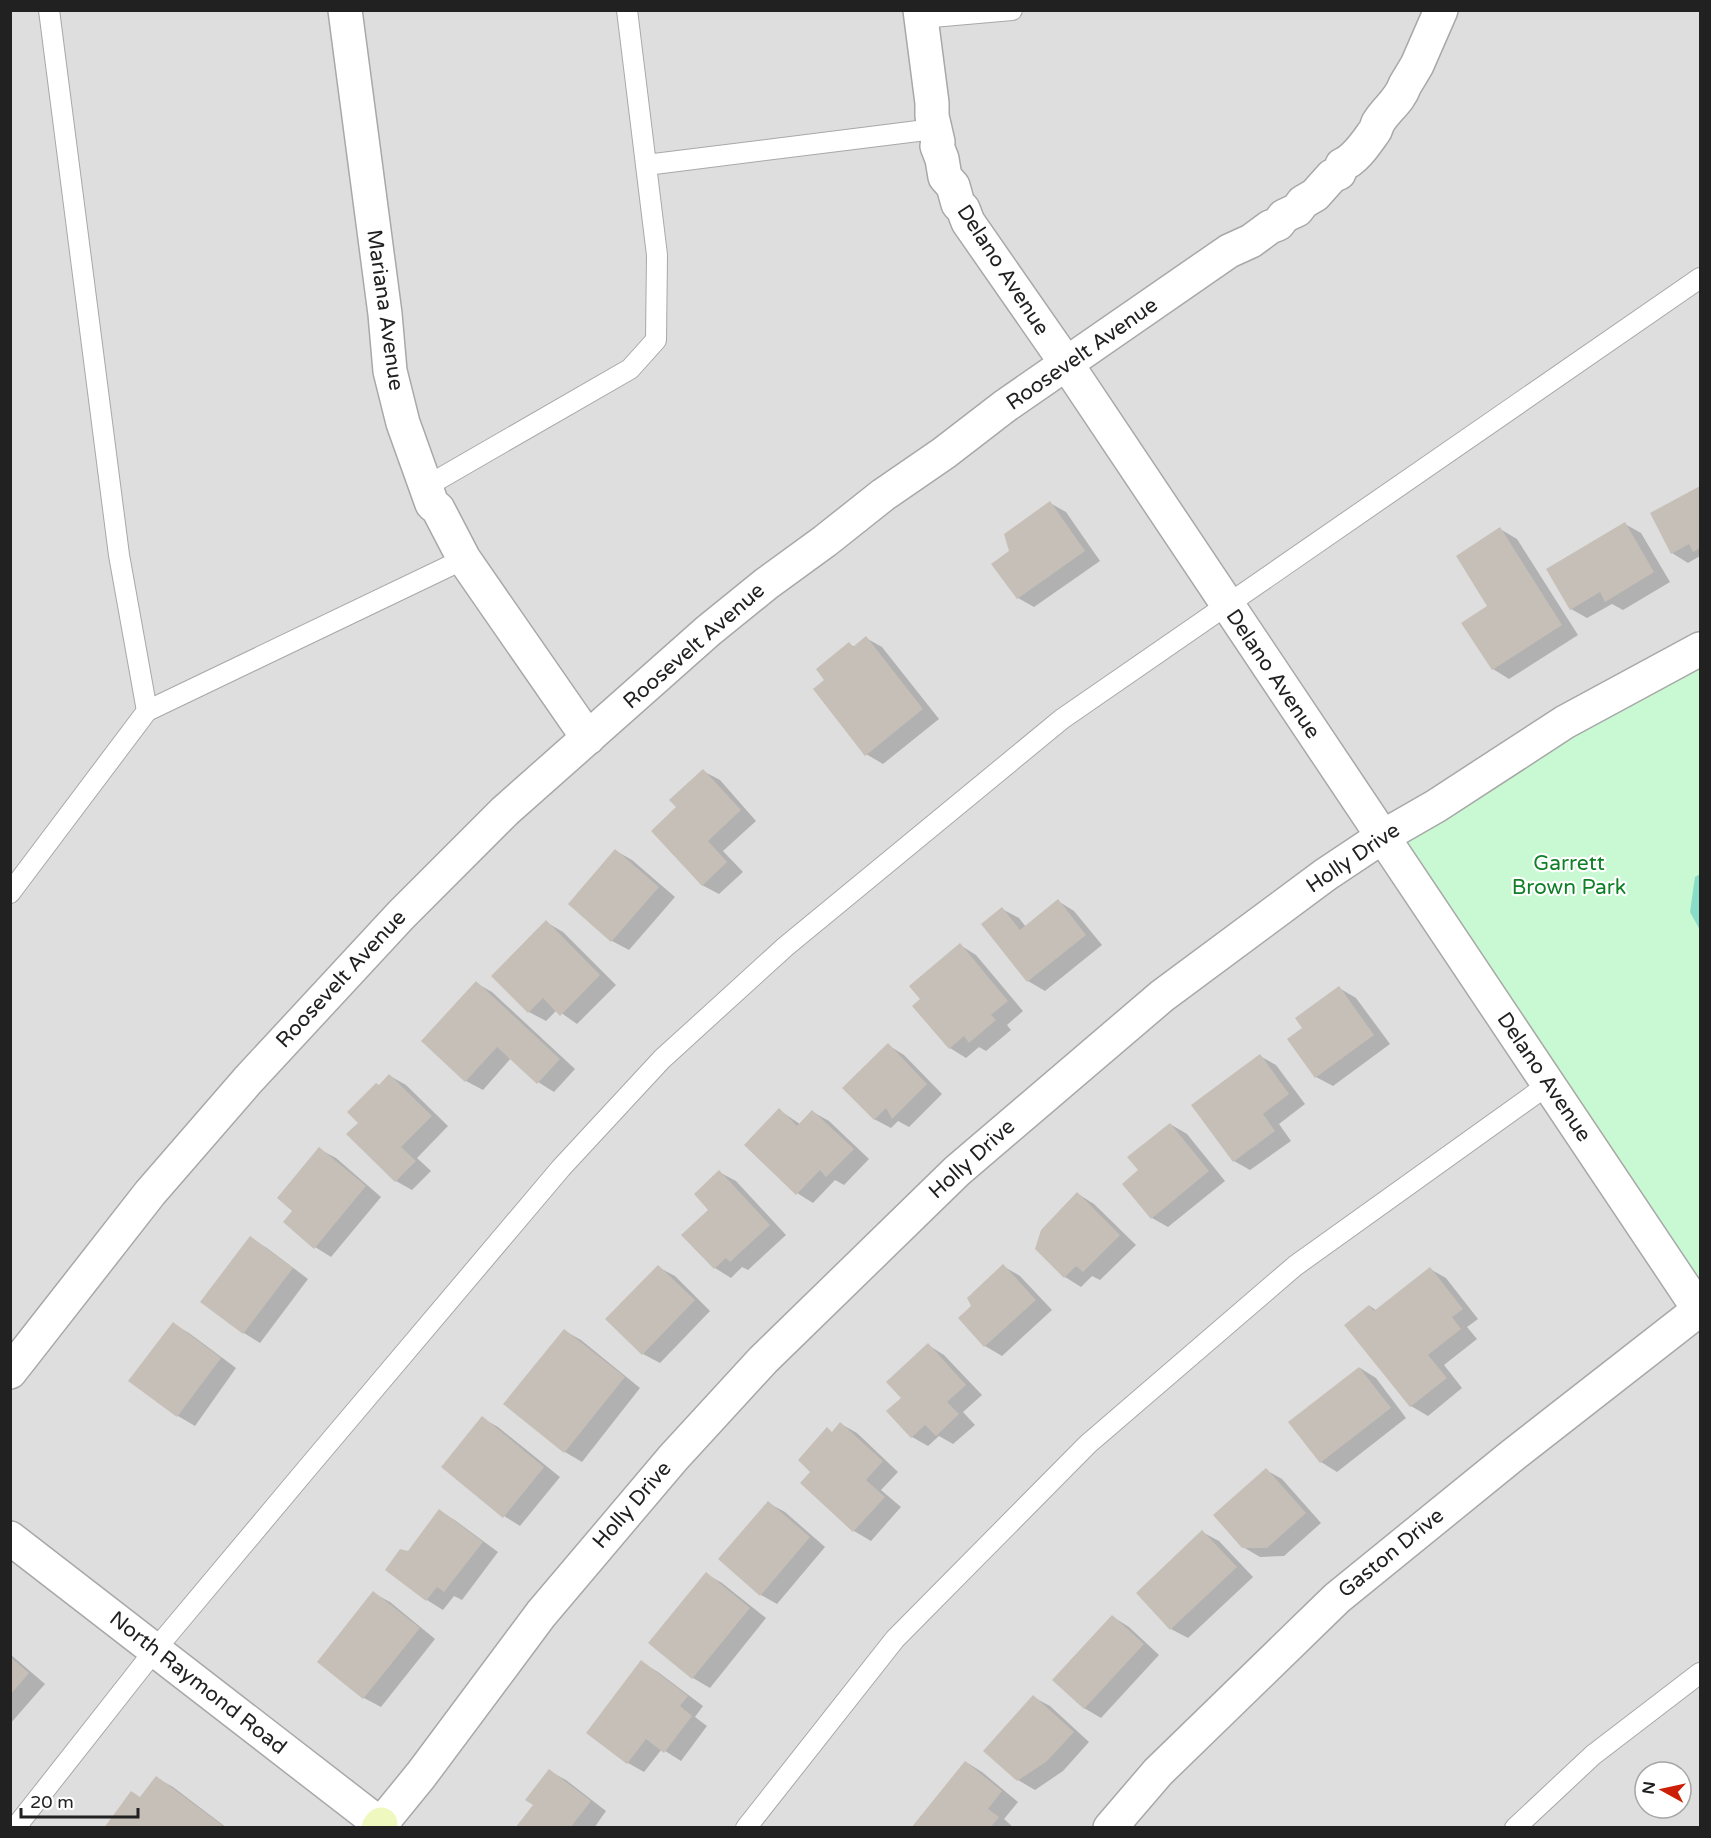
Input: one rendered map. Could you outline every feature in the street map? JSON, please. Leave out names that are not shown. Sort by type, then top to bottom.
[{"type":"street","name":"Mariana Avenue","points":[[345,10],[385,314],[390,371],[403,423],[432,504],[438,509],[464,559],[588,738]]},
{"type":"street","name":"Roosevelt Avenue","points":[[10,1372],[150,1193],[298,1023],[505,811],[708,631],[883,495],[1066,363],[1229,251],[1245,245],[1270,226],[1278,224],[1284,216],[1297,210],[1303,202],[1315,195],[1332,176],[1339,173],[1342,165],[1349,162],[1360,150],[1402,93],[1431,37],[1441,10]]},
{"type":"street","name":"Delano Avenue","points":[[921,14],[934,129],[945,177],[952,186],[958,204],[963,209],[968,222],[1066,363],[1700,1310]]},
{"type":"street","name":"Holly Drive","points":[[381,1826],[500,1667],[585,1560],[710,1417],[811,1312],[957,1171],[1162,996],[1325,875],[1565,722],[1701,649]]},
{"type":"street","name":"Gaston Drive","points":[[1110,1827],[1158,1772],[1337,1598],[1513,1455],[1700,1310]]},
{"type":"street","name":"North Raymond Road","points":[[10,1538],[381,1826]]},
{"type":"lane","points":[[49,10],[118,555],[147,711]]},
{"type":"lane","points":[[427,486],[630,369],[656,340],[657,255],[627,10]]},
{"type":"lane","points":[[921,14],[1012,10]]},
{"type":"lane","points":[[646,165],[934,129]]},
{"type":"lane","points":[[15,1827],[155,1650],[561,1168],[662,1059],[785,947],[1062,719],[1701,278]]},
{"type":"lane","points":[[10,893],[147,711],[464,559]]},
{"type":"lane","points":[[746,1827],[895,1639],[1088,1444],[1295,1266],[1549,1084]]},
{"type":"lane","points":[[1515,1827],[1593,1755],[1701,1673]]},
{"type":"shaded area","points":[[11,11],[1700,11],[1700,1827],[11,1828]]},
{"type":"green space","name":"Garrett Brown Park","points":[[1700,649],[1700,1301],[1382,837]]},
{"type":"green space","points":[[1700,874],[1700,930],[1690,912],[1695,877]]},
{"type":"building","points":[[1700,486],[1700,548],[1693,552],[1689,544],[1671,554],[1650,513]]},
{"type":"building","points":[[1050,501],[1085,551],[1017,599],[991,564],[1009,551],[1004,534]]},
{"type":"building","points":[[1625,522],[1654,572],[1605,602],[1600,592],[1570,610],[1546,569]]},
{"type":"building","points":[[1500,527],[1562,625],[1492,670],[1461,623],[1487,606],[1456,556]]},
{"type":"building","points":[[866,636],[923,709],[865,756],[813,689],[824,680],[816,669],[849,642],[853,647]]},
{"type":"building","points":[[703,769],[741,810],[708,841],[727,862],[702,886],[651,831],[676,807],[669,800]]},
{"type":"building","points":[[615,849],[659,887],[611,942],[568,904]]},
{"type":"building","points":[[1058,899],[1086,935],[1027,982],[981,924],[1002,907],[1020,930]]},
{"type":"building","points":[[546,920],[600,975],[560,1016],[543,998],[528,1013],[491,976]]},
{"type":"building","points":[[960,943],[1008,1001],[991,1015],[996,1020],[969,1043],[964,1036],[949,1049],[912,1006],[920,999],[909,986]]},
{"type":"building","points":[[476,981],[560,1059],[537,1084],[497,1047],[465,1082],[421,1041]]},
{"type":"building","points":[[1339,986],[1374,1035],[1315,1078],[1287,1039],[1302,1028],[1295,1018]]},
{"type":"building","points":[[888,1043],[927,1084],[892,1119],[886,1108],[874,1120],[842,1088]]},
{"type":"building","points":[[1260,1054],[1289,1094],[1263,1114],[1275,1131],[1233,1162],[1191,1105]]},
{"type":"building","points":[[389,1074],[432,1116],[401,1147],[416,1161],[395,1182],[346,1134],[358,1123],[347,1112],[376,1083],[379,1085]]},
{"type":"building","points":[[779,1108],[797,1126],[812,1110],[854,1149],[826,1177],[820,1170],[796,1195],[744,1145]]},
{"type":"building","points":[[1170,1123],[1209,1171],[1151,1219],[1122,1184],[1138,1170],[1127,1157]]},
{"type":"building","points":[[319,1147],[366,1186],[314,1249],[283,1222],[292,1211],[277,1198]]},
{"type":"building","points":[[719,1170],[770,1225],[730,1262],[726,1258],[714,1269],[681,1235],[708,1210],[694,1194]]},
{"type":"building","points":[[1077,1192],[1120,1235],[1083,1272],[1076,1266],[1064,1278],[1035,1249],[1041,1230]]},
{"type":"building","points":[[250,1236],[293,1268],[243,1334],[200,1302]]},
{"type":"building","points":[[1003,1264],[1036,1300],[984,1347],[958,1318],[971,1306],[967,1298]]},
{"type":"building","points":[[658,1265],[695,1300],[642,1355],[605,1319]]},
{"type":"building","points":[[1430,1267],[1463,1309],[1452,1317],[1461,1329],[1428,1355],[1447,1378],[1410,1407],[1344,1325],[1369,1305],[1374,1311]]},
{"type":"building","points":[[173,1322],[221,1358],[177,1417],[128,1381]]},
{"type":"building","points":[[564,1329],[625,1377],[564,1453],[503,1404]]},
{"type":"building","points":[[928,1343],[966,1385],[947,1402],[959,1414],[936,1436],[925,1425],[911,1438],[886,1411],[901,1398],[886,1382]]},
{"type":"building","points":[[1359,1367],[1391,1408],[1320,1463],[1288,1422]]},
{"type":"building","points":[[482,1416],[544,1467],[503,1518],[441,1467]]},
{"type":"building","points":[[840,1422],[883,1461],[866,1480],[885,1497],[853,1532],[800,1483],[810,1472],[798,1460],[827,1427],[832,1432]]},
{"type":"building","points":[[1266,1468],[1306,1513],[1267,1548],[1242,1548],[1213,1515]]},
{"type":"building","points":[[768,1501],[810,1537],[760,1596],[718,1559]]},
{"type":"building","points":[[439,1509],[483,1542],[444,1592],[437,1587],[426,1601],[385,1570],[400,1549],[408,1551]]},
{"type":"building","points":[[1202,1530],[1237,1567],[1170,1630],[1136,1593]]},
{"type":"building","points":[[706,1572],[750,1608],[692,1679],[648,1643]]},
{"type":"building","points":[[373,1591],[420,1628],[363,1699],[317,1662]]},
{"type":"building","points":[[1112,1615],[1144,1644],[1084,1709],[1052,1680]]},
{"type":"building","points":[[10,1657],[29,1673],[10,1695]]},
{"type":"building","points":[[641,1660],[688,1696],[680,1706],[692,1716],[664,1753],[646,1739],[627,1764],[586,1733]]},
{"type":"building","points":[[1033,1695],[1074,1732],[1046,1762],[1017,1781],[983,1751]]},
{"type":"building","points":[[965,1761],[1002,1791],[988,1809],[999,1817],[990,1828],[911,1828]]},
{"type":"building","points":[[549,1769],[591,1801],[570,1828],[515,1828],[533,1805],[525,1800]]},
{"type":"building","points":[[156,1776],[226,1828],[104,1828],[131,1791],[140,1797]]}]
